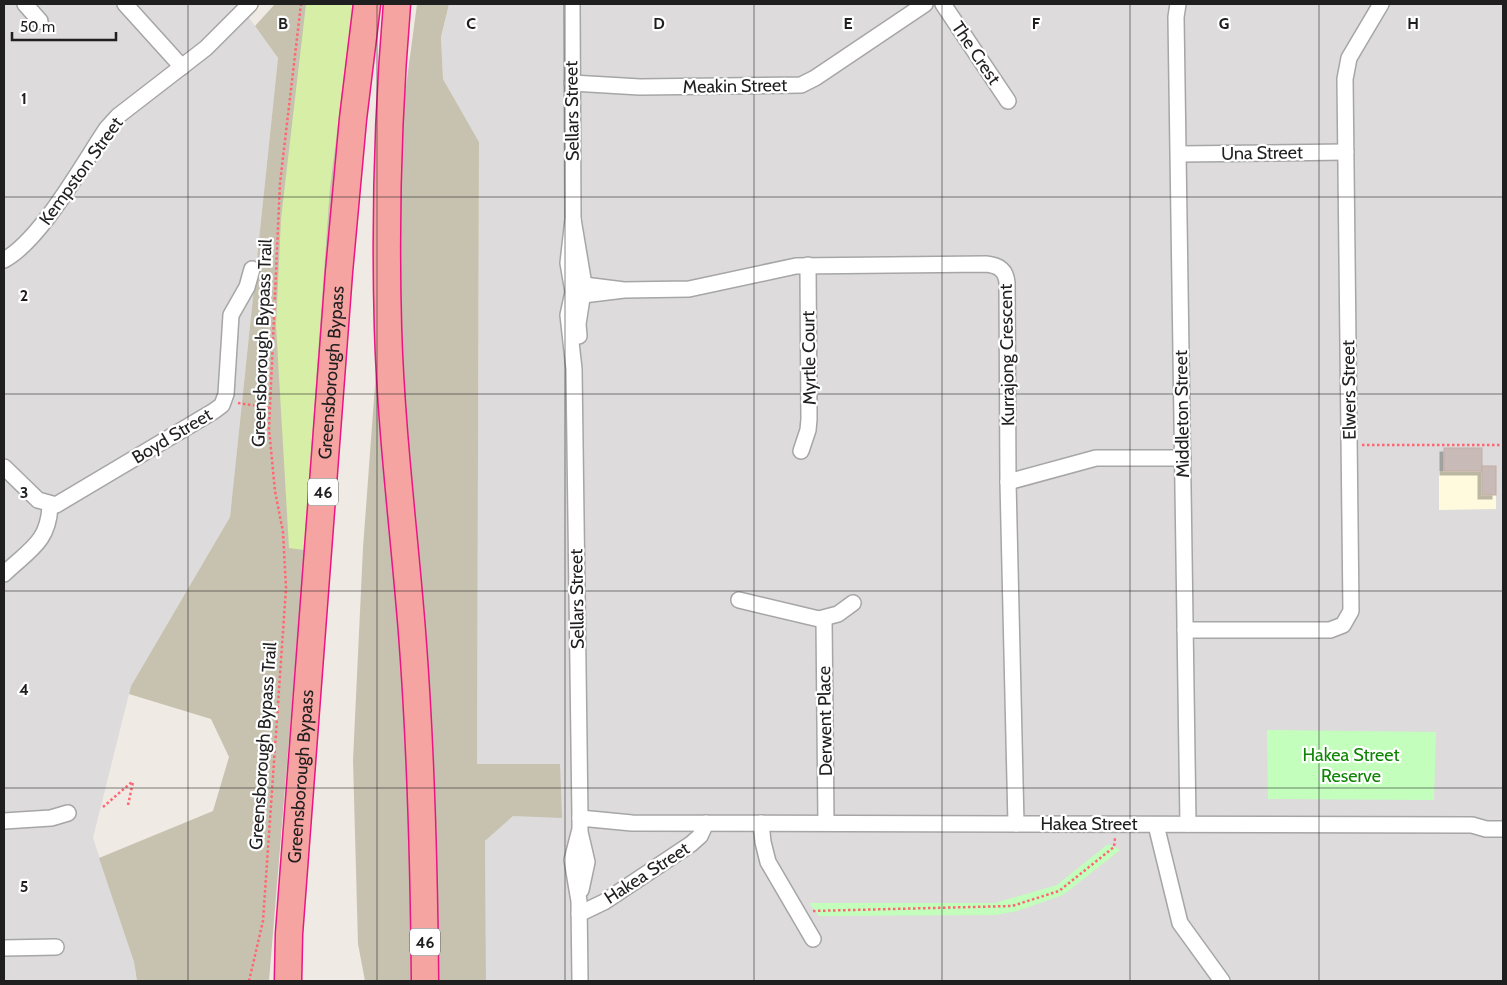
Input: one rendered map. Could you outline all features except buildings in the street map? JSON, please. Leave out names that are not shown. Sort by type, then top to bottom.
[{"type":"highway","name":"Greensborough Bypass","points":[[288,981],[290,925],[334,329],[353,119],[367,4]]},
{"type":"highway","name":"46","points":[[397,4],[390,121],[387,249],[388,328],[395,450],[418,713],[425,981]]},
{"type":"street","points":[[125,4],[182,67]]},
{"type":"street","name":"Kempston Street","points":[[4,260],[18,251],[35,234],[118,116],[222,34],[250,4]]},
{"type":"street","name":"Sellars Street","points":[[572,4],[573,219],[568,263],[580,290],[568,315],[574,369],[580,824],[572,860],[579,908],[580,981]]},
{"type":"street","name":"Meakin Street","points":[[572,88],[800,85],[815,78],[925,4]]},
{"type":"street","name":"The Crest","points":[[943,4],[1008,101]]},
{"type":"street","name":"Middleton Street","points":[[1178,4],[1176,17],[1188,824]]},
{"type":"street","name":"Elwers Street","points":[[1185,630],[1330,630],[1343,625],[1351,611],[1346,64],[1381,4]]},
{"type":"street","points":[[30,5],[40,21]]},
{"type":"street","name":"Una Street","points":[[1179,154],[1346,152]]},
{"type":"street","name":"Kurrajong Crescent","points":[[580,290],[689,289],[776,269],[808,265],[986,264],[996,266],[1004,271],[1007,283],[1008,482],[1016,824]]},
{"type":"street","name":"Myrtle Court","points":[[801,450],[808,430],[809,419],[808,265]]},
{"type":"street","name":"Boyd Street","points":[[50,505],[62,503],[214,411],[224,402],[231,315],[234,306],[247,287],[252,269]]},
{"type":"street","points":[[1008,482],[1096,458],[1182,458]]},
{"type":"street","points":[[4,467],[38,500],[50,505],[50,520],[45,534],[4,574]]},
{"type":"street","points":[[739,600],[783,612],[824,619],[838,614],[853,604]]},
{"type":"street","name":"Derwent Place","points":[[824,619],[826,824]]},
{"type":"street","points":[[4,821],[51,818],[68,813]]},
{"type":"street","name":"Hakea Street","points":[[580,824],[1472,825],[1503,818]]},
{"type":"street","name":"Hakea Street","points":[[579,908],[604,902],[691,844],[700,836],[706,823]]},
{"type":"street","points":[[761,823],[768,862],[813,939]]},
{"type":"street","points":[[1156,825],[1180,923],[1222,981]]},
{"type":"street","name":"Hakea Street","points":[[1472,825],[1486,829],[1503,829]]},
{"type":"street","points":[[4,948],[56,948]]},
{"type":"path","name":"Greensborough Bypass Trail","points":[[249,981],[264,921],[286,588],[283,532],[275,491],[271,453],[271,408],[280,183],[301,4]]},
{"type":"path","points":[[224,402],[271,408]]},
{"type":"path","points":[[1362,445],[1503,445]]},
{"type":"path","points":[[102,807],[133,780],[128,805]]},
{"type":"path","points":[[798,912],[1012,906],[1059,891],[1114,847],[1115,838]]},
{"type":"shaded area","points":[[4,4],[239,4],[278,58],[230,517],[131,686],[93,838],[134,962],[137,981],[4,981]]},
{"type":"shaded area","points":[[275,4],[355,4],[335,185],[269,981],[137,981],[134,962],[99,858],[213,811],[229,757],[211,719],[129,694],[131,686],[230,517],[278,58],[255,26]]},
{"type":"shaded area","points":[[417,4],[449,4],[441,37],[443,79],[479,142],[477,764],[560,764],[562,818],[513,816],[485,841],[486,981],[365,981],[358,944],[353,760],[363,548],[386,236]]},
{"type":"shaded area","points":[[449,4],[1503,4],[1503,981],[486,981],[485,841],[513,816],[560,764],[477,764],[479,142],[443,79],[441,37]]},
{"type":"shaded area","points":[[1439,471],[1482,471],[1482,494],[1496,495],[1496,509],[1439,510]]},
{"type":"green space","points":[[306,4],[353,4],[330,188],[304,550],[289,548],[276,325],[281,219]]},
{"type":"green space","name":"Hakea Street Reserve","points":[[1267,730],[1436,732],[1434,800],[1268,799]]},
{"type":"green space","points":[[1108,844],[1120,850],[1063,895],[1017,911],[996,915],[819,916],[809,903],[995,903],[1057,885]]}]
